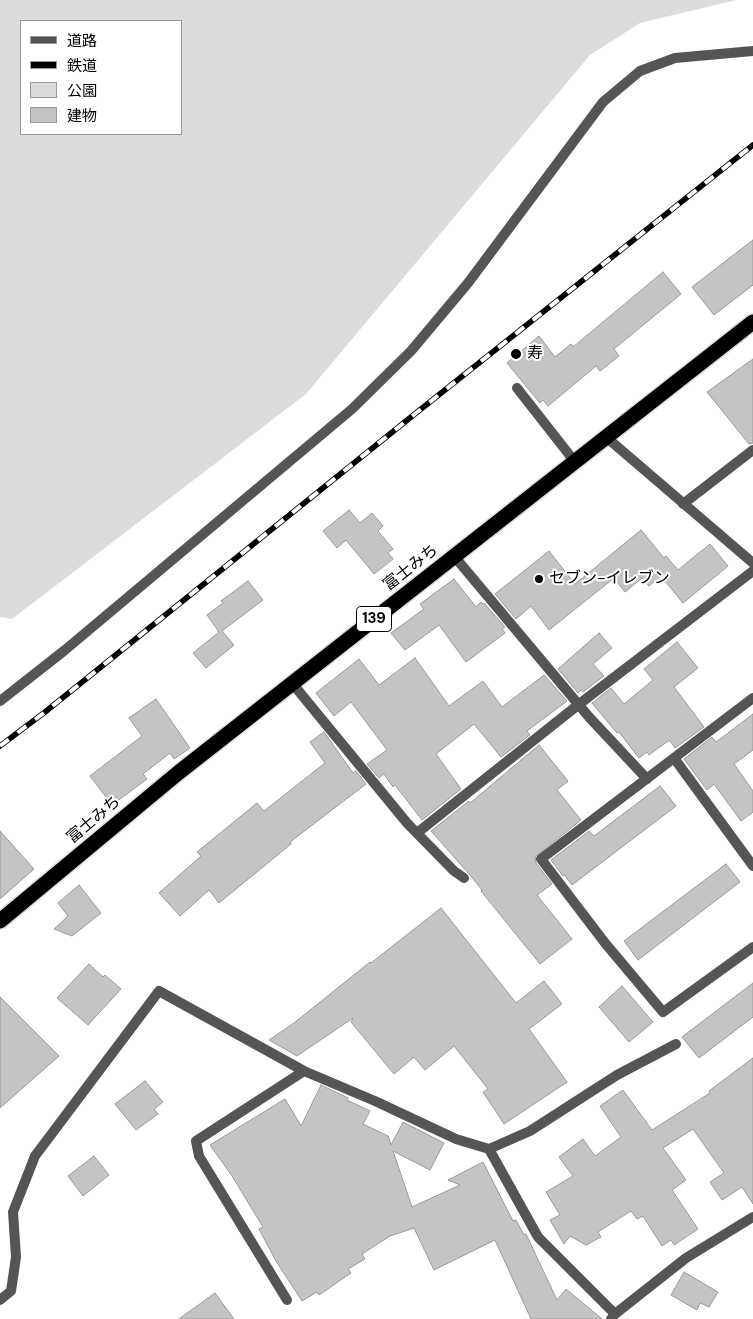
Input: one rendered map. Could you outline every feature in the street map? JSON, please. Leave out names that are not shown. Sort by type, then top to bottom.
[{"type":"highway","name":"富士みち","points":[[0,921],[178,772],[753,322]]},
{"type":"street","points":[[0,701],[72,644],[359,403],[411,351],[468,283],[603,102],[640,71],[675,58],[753,51]]},
{"type":"street","points":[[517,388],[575,462]]},
{"type":"street","points":[[606,437],[753,563]]},
{"type":"street","points":[[684,504],[753,450]]},
{"type":"street","points":[[454,556],[578,704],[647,779]]},
{"type":"street","points":[[417,833],[578,704],[753,571]]},
{"type":"street","points":[[292,683],[407,823],[454,871],[464,878]]},
{"type":"street","points":[[753,698],[541,859],[605,943],[663,1012],[753,947]]},
{"type":"street","points":[[674,758],[753,866]]},
{"type":"street","points":[[0,1300],[11,1291],[16,1257],[13,1212],[34,1156],[159,991],[304,1071],[375,1101],[456,1139],[489,1149],[530,1131],[617,1075],[676,1044]]},
{"type":"street","points":[[287,1300],[199,1156],[196,1141],[304,1071]]},
{"type":"street","points":[[489,1149],[538,1237],[613,1316],[686,1258],[753,1216]]},
{"type":"green space","points":[[0,0],[736,0],[640,23],[590,55],[306,394],[12,619],[0,617]]},
{"type":"building","points":[[753,240],[753,285],[714,315],[692,287]]},
{"type":"building","points":[[663,272],[681,294],[614,349],[619,356],[600,371],[596,366],[548,406],[543,400],[540,403],[507,363],[539,336],[555,357],[571,344],[573,347]]},
{"type":"building","points":[[753,359],[753,443],[749,444],[707,392]]},
{"type":"building","points":[[349,510],[360,523],[372,513],[383,526],[378,531],[393,549],[388,553],[393,559],[374,574],[346,540],[337,548],[323,531]]},
{"type":"building","points":[[641,530],[664,558],[666,556],[678,570],[710,544],[728,566],[683,603],[661,576],[649,586],[642,578],[625,592],[614,578],[549,630],[531,606],[516,619],[495,594],[549,551],[575,584]]},
{"type":"building","points":[[454,579],[476,607],[481,602],[484,603],[505,627],[502,629],[505,633],[466,662],[439,625],[405,650],[391,633],[424,609],[420,604]]},
{"type":"building","points":[[248,581],[263,600],[222,631],[234,645],[206,668],[193,653],[219,632],[207,615],[223,603],[221,601]]},
{"type":"building","points":[[599,633],[612,648],[593,664],[604,676],[583,692],[581,690],[578,693],[558,669]]},
{"type":"building","points":[[677,642],[698,668],[674,687],[704,727],[675,748],[668,741],[649,755],[647,752],[639,758],[619,732],[617,733],[592,703],[611,688],[624,704],[653,680],[644,669]]},
{"type":"building","points":[[415,658],[449,706],[483,681],[502,707],[544,675],[567,701],[527,731],[530,735],[501,757],[474,724],[436,754],[461,789],[422,820],[395,785],[393,787],[384,774],[379,778],[367,764],[387,750],[351,702],[334,716],[316,693],[359,659],[379,685]]},
{"type":"building","points":[[156,699],[190,748],[174,759],[170,753],[143,774],[147,779],[112,805],[90,776],[142,736],[129,718]]},
{"type":"building","points":[[753,714],[753,750],[734,764],[753,791],[753,812],[741,821],[714,784],[707,790],[684,759],[712,737],[716,742]]},
{"type":"building","points":[[324,732],[353,773],[356,771],[366,784],[290,842],[291,844],[219,903],[209,890],[180,916],[159,893],[201,856],[197,852],[257,803],[264,811],[325,763],[310,742]]},
{"type":"building","points":[[539,745],[568,781],[557,790],[581,820],[535,857],[536,863],[552,884],[537,895],[572,939],[540,964],[470,875],[431,831],[469,801],[470,803]]},
{"type":"building","points":[[660,786],[676,806],[572,885],[551,860],[589,831],[594,836]]},
{"type":"building","points":[[0,831],[34,869],[0,899]]},
{"type":"building","points":[[726,864],[740,882],[638,960],[624,941]]},
{"type":"building","points":[[79,885],[101,913],[72,936],[54,929],[68,916],[58,903]]},
{"type":"building","points":[[441,908],[516,1003],[544,981],[562,1004],[529,1029],[567,1082],[504,1124],[483,1092],[488,1089],[454,1046],[425,1070],[414,1057],[394,1074],[351,1022],[353,1018],[297,1056],[269,1040],[294,1023]]},
{"type":"building","points":[[89,964],[103,977],[105,975],[121,989],[88,1025],[57,998]]},
{"type":"building","points":[[753,983],[753,1017],[699,1058],[682,1037]]},
{"type":"building","points":[[622,986],[653,1022],[629,1042],[599,1007]]},
{"type":"building","points":[[0,997],[59,1056],[0,1108]]},
{"type":"building","points":[[753,1058],[753,1204],[742,1187],[722,1200],[710,1182],[724,1173],[693,1129],[663,1148],[686,1180],[672,1190],[698,1229],[674,1245],[671,1240],[662,1246],[643,1216],[637,1219],[631,1211],[598,1232],[601,1237],[586,1245],[570,1236],[564,1244],[550,1220],[560,1215],[546,1192],[573,1176],[559,1157],[583,1139],[595,1156],[621,1137],[600,1106],[623,1090],[652,1130],[710,1093],[709,1091]]},
{"type":"building","points":[[145,1081],[163,1102],[154,1109],[158,1114],[136,1130],[115,1104]]},
{"type":"building","points":[[321,1085],[370,1111],[363,1124],[388,1136],[391,1145],[403,1122],[444,1143],[430,1170],[393,1151],[412,1207],[460,1185],[448,1180],[483,1162],[513,1221],[516,1220],[524,1235],[526,1234],[557,1300],[566,1289],[602,1319],[531,1319],[495,1240],[434,1270],[414,1228],[390,1236],[362,1254],[365,1259],[348,1269],[351,1273],[319,1295],[317,1292],[302,1301],[276,1261],[259,1229],[263,1227],[232,1176],[210,1145],[285,1099],[301,1126]]},
{"type":"building","points":[[94,1156],[109,1175],[83,1196],[68,1176]]},
{"type":"building","points":[[684,1272],[718,1292],[709,1307],[700,1303],[697,1310],[671,1295]]},
{"type":"building","points":[[215,1293],[234,1319],[179,1319]]},
{"type":"railway","points":[[0,746],[753,145]]},
{"type":"place","name":"寿","points":[[516,354]]},
{"type":"place","name":"セブン-イレブン","points":[[539,579]]}]
